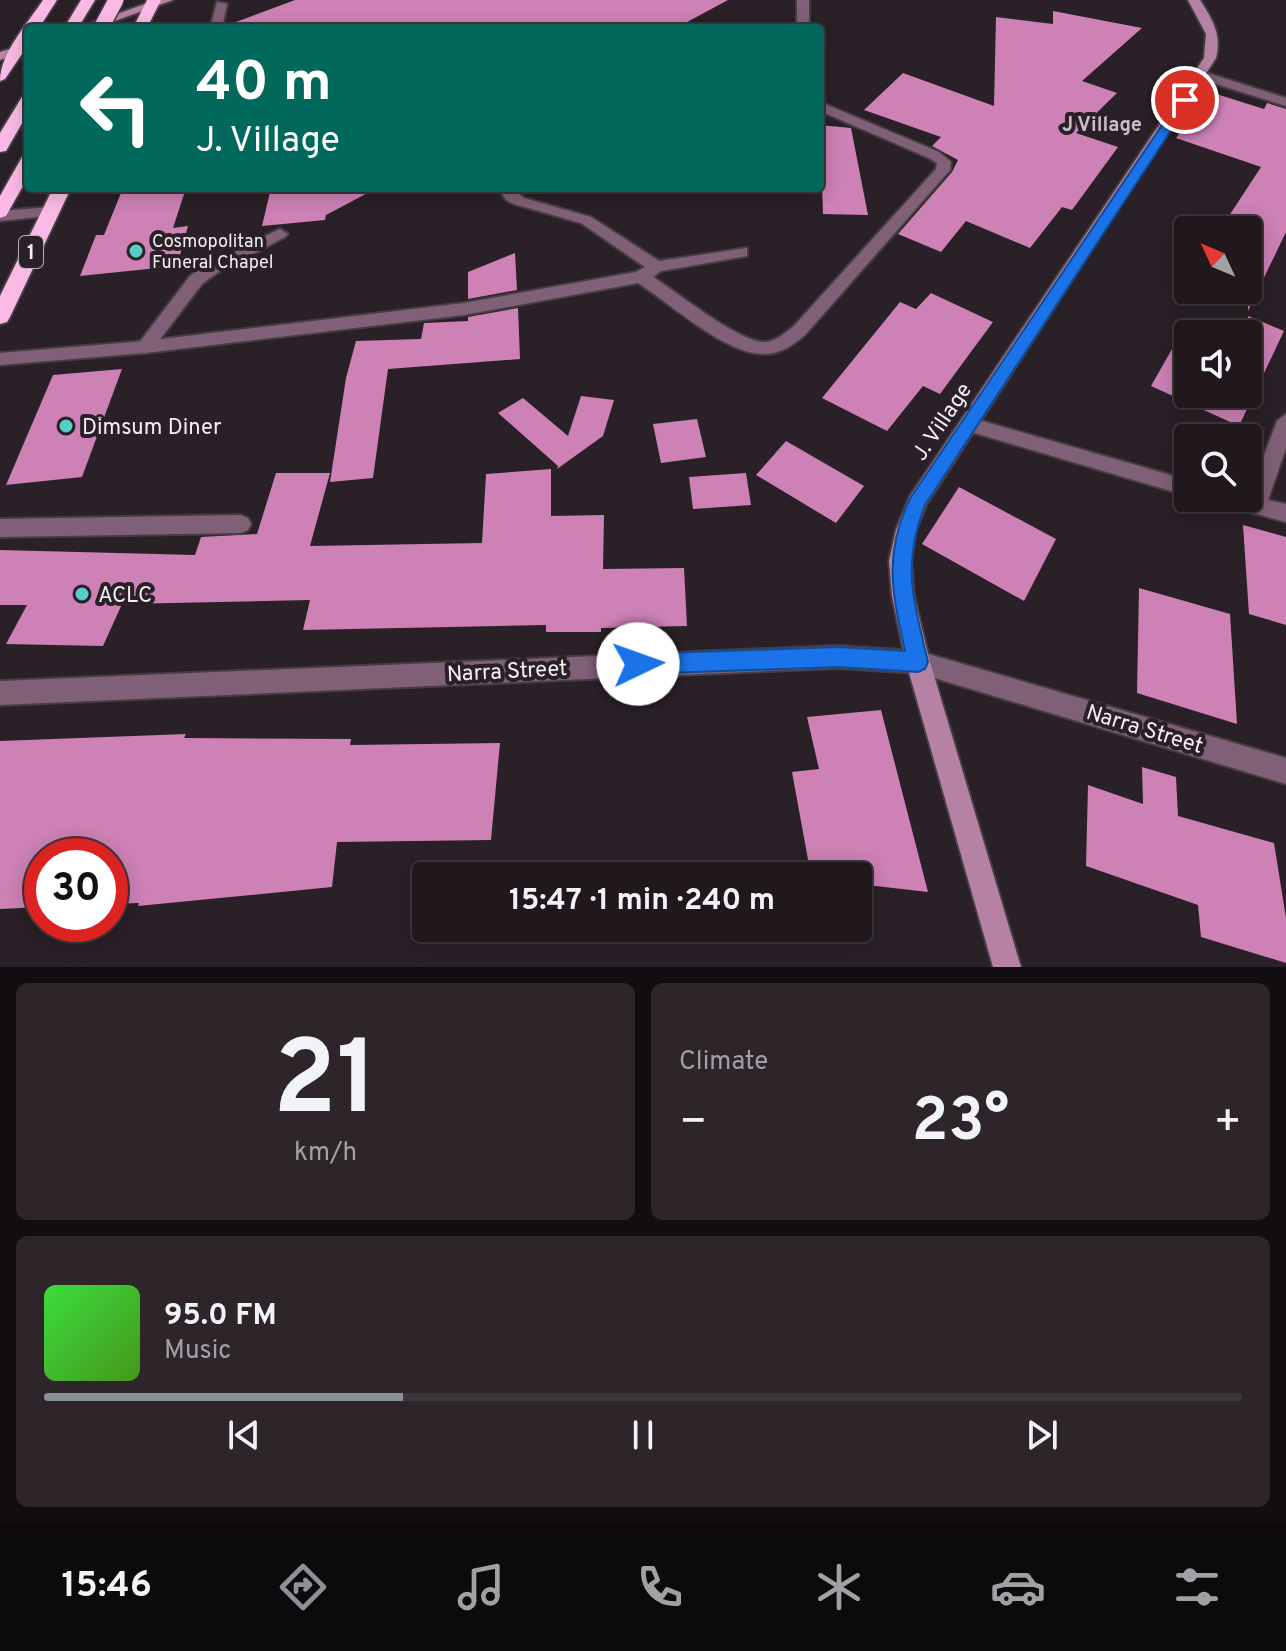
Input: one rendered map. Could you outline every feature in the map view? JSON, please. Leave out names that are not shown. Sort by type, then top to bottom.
[{"type":"highway","points":[[35,24],[50,0]]},
{"type":"highway","points":[[73,24],[88,0]]},
{"type":"highway","points":[[103,24],[116,0]]},
{"type":"highway","points":[[142,24],[152,3]]},
{"type":"highway","points":[[0,76],[23,48]]},
{"type":"highway","points":[[0,147],[24,107]]},
{"type":"highway","name":"1","points":[[0,214],[24,169]]},
{"type":"highway","name":"1","points":[[0,317],[60,192]]},
{"type":"street","points":[[95,24],[167,0]]},
{"type":"street","points":[[803,0],[803,24]]},
{"type":"street","name":"J. Village","points":[[1007,967],[918,662],[903,596],[900,561],[906,530],[917,502],[1201,75],[1215,44],[1213,30],[1194,0]]},
{"type":"street","points":[[217,24],[222,1]]},
{"type":"street","points":[[0,56],[23,48]]},
{"type":"street","points":[[1201,75],[1286,102]]},
{"type":"street","points":[[641,277],[741,342],[763,349],[784,342],[799,331],[943,170],[944,162],[824,108]]},
{"type":"street","points":[[509,192],[519,201],[586,220],[656,267]]},
{"type":"street","points":[[0,214],[50,212]]},
{"type":"street","points":[[145,347],[196,280],[211,269],[280,234]]},
{"type":"street","points":[[0,359],[145,347],[464,309],[641,277],[656,267],[741,252]]},
{"type":"street","points":[[1262,489],[1286,421]]},
{"type":"street","points":[[968,424],[1174,484]]},
{"type":"street","points":[[1262,507],[1286,513]]},
{"type":"street","points":[[0,528],[241,524]]},
{"type":"street","name":"Narra Street","points":[[0,693],[838,657],[918,662],[1286,771]]},
{"type":"building","points":[[295,0],[728,0],[683,24],[231,24]]},
{"type":"building","points":[[1053,11],[1142,28],[1082,81],[1117,93],[1076,133],[1118,147],[1072,210],[1062,207],[1030,248],[966,221],[941,252],[898,234],[952,172],[958,160],[932,146],[941,137],[864,110],[903,73],[994,106],[996,17],[1053,24]]},
{"type":"building","points":[[1210,92],[1264,109],[1267,103],[1286,109],[1286,232],[1262,282],[1262,216],[1229,216],[1261,167],[1176,138]]},
{"type":"building","points":[[824,125],[851,128],[868,215],[823,214]]},
{"type":"building","points":[[121,192],[185,192],[173,228],[188,226],[177,266],[80,276],[96,235],[104,235]]},
{"type":"building","points":[[270,192],[369,192],[326,215],[325,220],[262,226]]},
{"type":"building","points":[[515,253],[517,290],[468,299],[468,272]]},
{"type":"building","points":[[931,293],[993,322],[940,394],[923,386],[887,431],[822,398],[900,302],[916,309]]},
{"type":"building","points":[[518,308],[520,359],[388,369],[373,478],[330,482],[346,378],[356,341],[421,339],[424,323],[468,321],[468,317]]},
{"type":"building","points":[[1262,322],[1284,331],[1262,377]]},
{"type":"building","points":[[1174,346],[1174,396],[1151,386]]},
{"type":"building","name":"Dimsum Diner","points":[[122,369],[82,477],[6,485],[53,375]]},
{"type":"building","points":[[581,396],[614,400],[603,436],[557,469],[558,466],[498,413],[523,398],[568,436]]},
{"type":"building","points":[[1199,408],[1248,408],[1240,424]]},
{"type":"building","points":[[697,419],[706,457],[661,463],[653,424]]},
{"type":"building","points":[[786,441],[864,486],[836,523],[756,475]]},
{"type":"building","points":[[551,469],[551,516],[604,515],[603,569],[684,568],[687,626],[601,628],[601,632],[546,632],[546,625],[303,630],[310,600],[122,604],[103,646],[6,644],[27,605],[0,605],[0,550],[195,555],[201,537],[257,534],[276,473],[330,473],[310,546],[482,543],[486,474]]},
{"type":"building","points":[[746,473],[751,505],[693,509],[689,477]]},
{"type":"building","points":[[959,487],[1056,539],[1024,601],[922,544]]},
{"type":"building","points":[[1243,525],[1286,537],[1286,625],[1249,614]]},
{"type":"building","points":[[1139,588],[1230,614],[1237,724],[1137,693]]},
{"type":"building","points":[[881,710],[928,892],[872,886],[872,862],[808,862],[792,772],[819,769],[807,717]]},
{"type":"building","points":[[186,734],[184,738],[351,739],[350,745],[500,743],[491,840],[337,842],[332,887],[138,906],[139,903],[128,903],[128,838],[24,838],[24,908],[0,909],[0,741]]},
{"type":"building","points":[[1142,767],[1176,777],[1178,816],[1274,843],[1286,918],[1286,963],[1201,937],[1198,905],[1086,866],[1088,785],[1143,804]]},
{"type":"place","name":"Cosmopolitan Funeral Chapel","points":[[136,251]]},
{"type":"place","name":"Dimsum Diner","points":[[66,426]]},
{"type":"place","name":"ACLC","points":[[82,594]]},
{"type":"district","name":"J Village","points":[[1102,124]]},
{"type":"route","points":[[638,664],[838,657],[918,662],[903,596],[900,561],[906,530],[917,502],[1185,100]]}]
